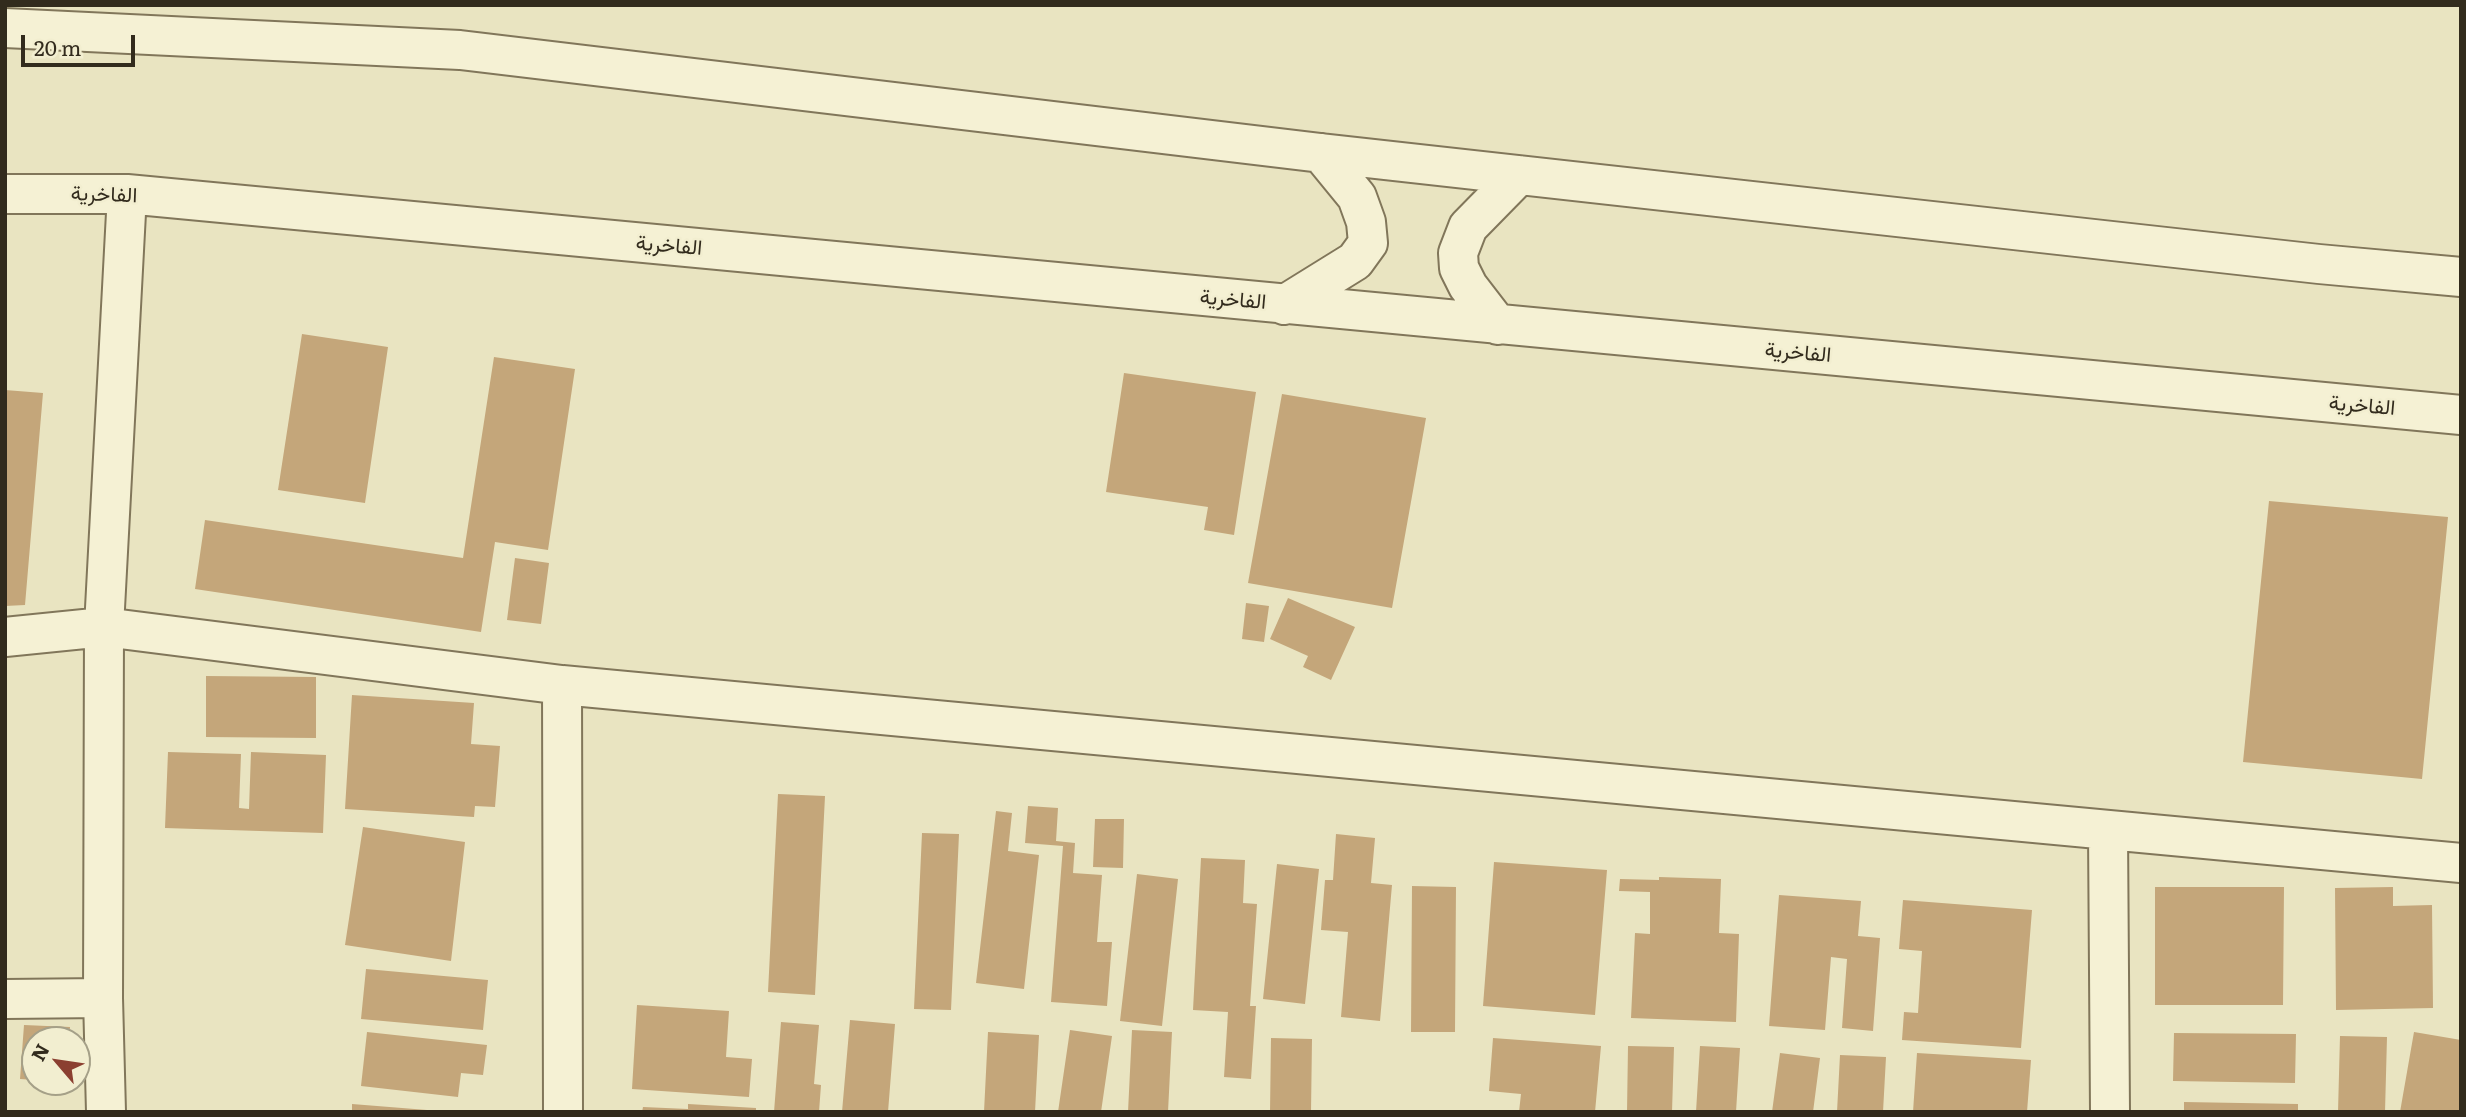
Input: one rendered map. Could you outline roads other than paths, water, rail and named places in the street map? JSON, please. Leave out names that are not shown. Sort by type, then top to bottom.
[{"type":"street","points":[[5,28],[460,50],[1321,153],[2305,262],[2461,276]]},
{"type":"street","points":[[1284,305],[1355,261],[1368,243],[1366,222],[1357,197],[1321,153]]},
{"type":"street","points":[[1498,326],[1468,286],[1459,268],[1458,253],[1468,227],[1519,175]]},
{"type":"street","name":"الفاخرية","points":[[5,194],[127,194],[1498,326],[2461,415]]},
{"type":"street","points":[[106,1112],[103,998],[104,627],[127,194]]},
{"type":"street","points":[[5,637],[104,627],[562,685],[2461,863]]},
{"type":"street","points":[[562,685],[563,1112]]},
{"type":"street","points":[[2108,831],[2110,1112]]},
{"type":"street","points":[[5,999],[103,998]]}]
